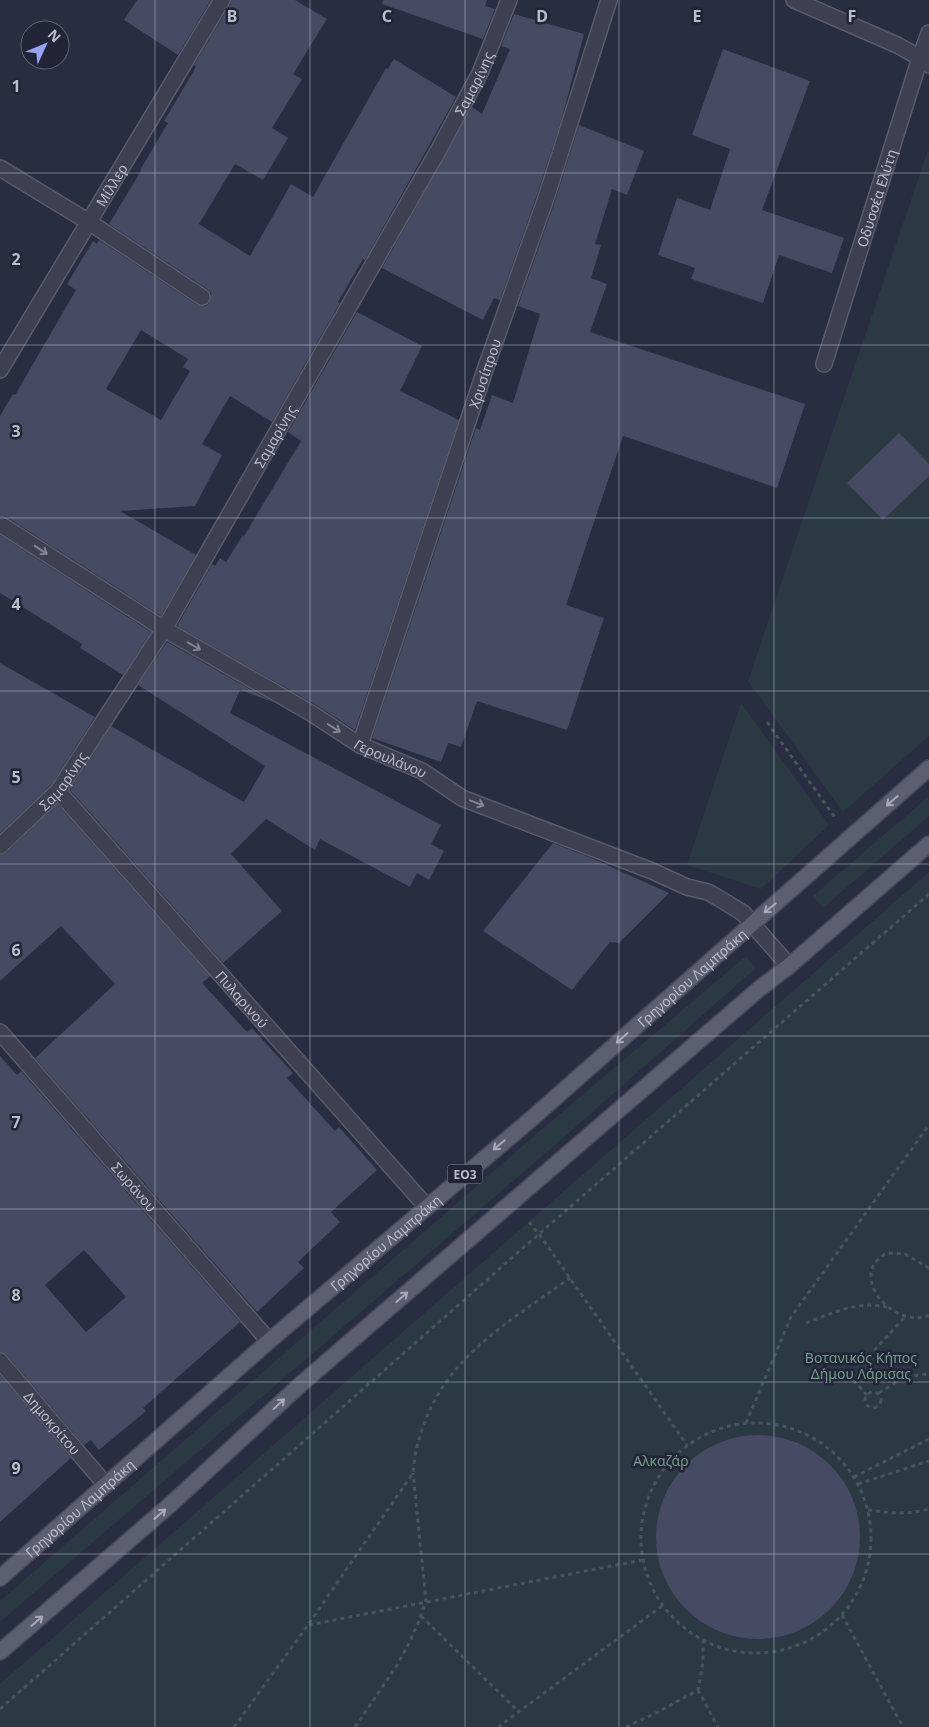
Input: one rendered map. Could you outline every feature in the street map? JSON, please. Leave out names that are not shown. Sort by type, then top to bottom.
[{"type":"main road","name":"Γρηγορίου Λαμπράκη","points":[[0,1578],[269,1341],[426,1206],[530,1120],[929,768]]},
{"type":"main road","points":[[0,1652],[171,1504],[308,1378],[929,844]]},
{"type":"street","name":"Μίλλερ","points":[[0,370],[222,0]]},
{"type":"street","name":"Σαμαρίνης","points":[[0,846],[58,791],[164,628],[438,151],[480,73],[509,0]]},
{"type":"street","name":"Χρυσίπpου","points":[[360,745],[486,367],[546,198],[610,0]]},
{"type":"street","points":[[794,0],[897,45],[924,61]]},
{"type":"street","name":"Οδυσσέα Ελύτη","points":[[824,364],[924,61],[929,32]]},
{"type":"street","points":[[0,168],[89,222],[202,297]]},
{"type":"street","name":"Γερουλάνου","points":[[0,524],[164,628],[310,713],[360,745],[422,770],[462,798],[652,870],[687,887],[708,892],[743,914],[789,966]]},
{"type":"street","name":"Πυλαρινού","points":[[58,791],[426,1206]]},
{"type":"street","name":"Σωράνου","points":[[0,1032],[269,1341]]},
{"type":"street","name":"Δημοκρίτου","points":[[0,1360],[106,1485]]},
{"type":"path","points":[[767,722],[839,824],[851,837]]},
{"type":"path","points":[[0,1709],[539,1234],[929,894]]},
{"type":"path","points":[[746,1423],[791,1317],[929,1125]]},
{"type":"path","points":[[529,1222],[687,1445]]},
{"type":"path","points":[[894,1310],[874,1290],[870,1281],[870,1272],[874,1262],[887,1253],[895,1252],[914,1258],[929,1268]]},
{"type":"path","points":[[355,1727],[396,1668],[421,1616],[426,1601],[413,1473],[418,1443],[427,1414],[441,1387],[459,1364],[480,1344],[570,1278]]},
{"type":"path","points":[[806,1322],[859,1305],[883,1306],[905,1317],[915,1319],[929,1315]]},
{"type":"path","points":[[867,1395],[854,1381],[867,1358],[905,1317]]},
{"type":"path","points":[[879,1393],[882,1399],[880,1406],[875,1408],[868,1407],[865,1401],[867,1395],[872,1392],[879,1393],[904,1377],[929,1374]]},
{"type":"path","points":[[746,1423],[778,1425],[808,1435],[834,1453],[858,1484],[868,1510],[871,1538],[868,1566],[858,1592],[842,1615],[819,1635],[792,1648],[762,1654],[732,1651],[703,1641],[682,1626],[662,1606],[647,1576],[642,1560],[641,1534],[644,1508],[654,1484],[668,1463],[687,1445],[714,1430],[746,1423]]},
{"type":"path","points":[[854,1477],[929,1439]]},
{"type":"path","points":[[858,1484],[929,1462]]},
{"type":"path","points":[[234,1727],[308,1625],[413,1473]]},
{"type":"path","points":[[868,1510],[892,1514],[917,1512],[929,1508]]},
{"type":"path","points":[[308,1625],[642,1560]]},
{"type":"path","points":[[498,1727],[662,1606]]},
{"type":"path","points":[[842,1615],[902,1727]]},
{"type":"path","points":[[421,1616],[519,1712]]},
{"type":"path","points":[[703,1641],[704,1662],[698,1690],[718,1727]]},
{"type":"path","points":[[626,1727],[698,1690]]},
{"type":"green space","points":[[929,147],[929,736],[843,812],[748,681]]},
{"type":"green space","points":[[741,703],[829,825],[761,889],[687,865]]},
{"type":"green space","points":[[929,796],[929,816],[823,908],[813,896]]},
{"type":"green space","name":"Αλκαζάρ","points":[[929,872],[929,1727],[0,1727],[0,1684]]},
{"type":"green space","points":[[746,956],[756,968],[554,1146],[0,1622],[0,1601],[534,1136]]},
{"type":"building","points":[[137,0],[211,0],[178,55],[124,20]]},
{"type":"building","points":[[231,0],[295,0],[327,19],[293,74],[302,79],[272,128],[288,138],[263,180],[235,164],[199,224],[250,256],[291,184],[313,197],[386,68],[388,69],[394,59],[456,97],[365,260],[363,259],[338,302],[340,303],[272,422],[230,396],[202,444],[222,455],[195,506],[120,511],[196,555],[161,616],[5,516],[0,515],[0,416],[13,394],[15,395],[76,290],[67,284],[93,241],[97,244],[99,240],[197,305],[206,306],[210,302],[211,293],[207,289],[109,224],[168,123],[164,121],[196,67],[194,65],[230,5]],"holes":[[[141,330],[188,359],[183,367],[190,371],[161,420],[106,389]]]},
{"type":"building","points":[[383,0],[487,0],[485,6],[495,9],[483,39],[382,4]]},
{"type":"building","points":[[514,14],[584,34],[562,118],[500,300],[494,298],[483,320],[382,268],[472,107],[482,114],[510,49],[501,46]]},
{"type":"building","points":[[723,49],[810,81],[762,210],[844,238],[832,273],[779,255],[763,303],[691,279],[695,268],[658,255],[677,198],[710,210],[730,149],[692,135]]},
{"type":"building","points":[[579,125],[644,151],[627,195],[612,189],[595,244],[601,245],[591,278],[607,284],[590,332],[805,404],[777,488],[623,436],[566,605],[604,618],[567,730],[477,701],[461,747],[448,743],[441,762],[372,738],[476,428],[480,430],[492,395],[513,403],[540,314],[518,306],[555,201]]},
{"type":"building","points":[[357,312],[422,346],[400,391],[459,420],[355,730],[316,705],[177,626],[212,564],[215,566],[220,558],[226,562],[244,536],[301,441],[288,432]]},
{"type":"building","points":[[899,433],[929,464],[929,476],[883,520],[847,483]]},
{"type":"building","points":[[0,535],[151,632],[123,675],[80,648],[82,644],[0,593]]},
{"type":"building","points":[[167,642],[273,702],[240,690],[230,713],[441,825],[431,844],[444,851],[429,880],[417,873],[410,887],[320,839],[315,850],[266,819],[231,854],[282,911],[223,963],[70,790],[111,726],[244,802],[265,766],[138,685]]},
{"type":"building","points":[[0,663],[95,717],[51,785],[0,833]]},
{"type":"building","points":[[57,804],[210,976],[202,983],[247,1032],[252,1028],[293,1073],[287,1078],[335,1131],[339,1127],[377,1170],[331,1212],[340,1222],[298,1262],[304,1268],[257,1312],[35,1058],[115,984],[61,926],[0,981],[0,855],[6,853]]},
{"type":"building","points":[[553,843],[669,893],[619,943],[610,942],[572,990],[483,931]]},
{"type":"building","points":[[0,1056],[17,1075],[21,1071],[240,1322],[143,1408],[146,1411],[99,1450],[91,1440],[84,1445],[7,1355],[0,1352]],"holes":[[[84,1250],[126,1297],[86,1332],[45,1285]]]},
{"type":"building","points":[[0,1375],[71,1458],[0,1522]]},
{"type":"building","points":[[748,1435],[768,1435],[797,1442],[823,1458],[837,1472],[853,1498],[859,1517],[859,1557],[853,1576],[837,1602],[823,1616],[797,1632],[788,1635],[768,1639],[748,1639],[719,1632],[693,1616],[679,1602],[663,1576],[660,1567],[656,1547],[656,1527],[663,1498],[679,1472],[693,1458],[719,1442],[728,1439]]},
{"type":"park label","name":"Βοτανικός Κήπος Δήμου Λάρισας","points":[[861,1365]]}]
